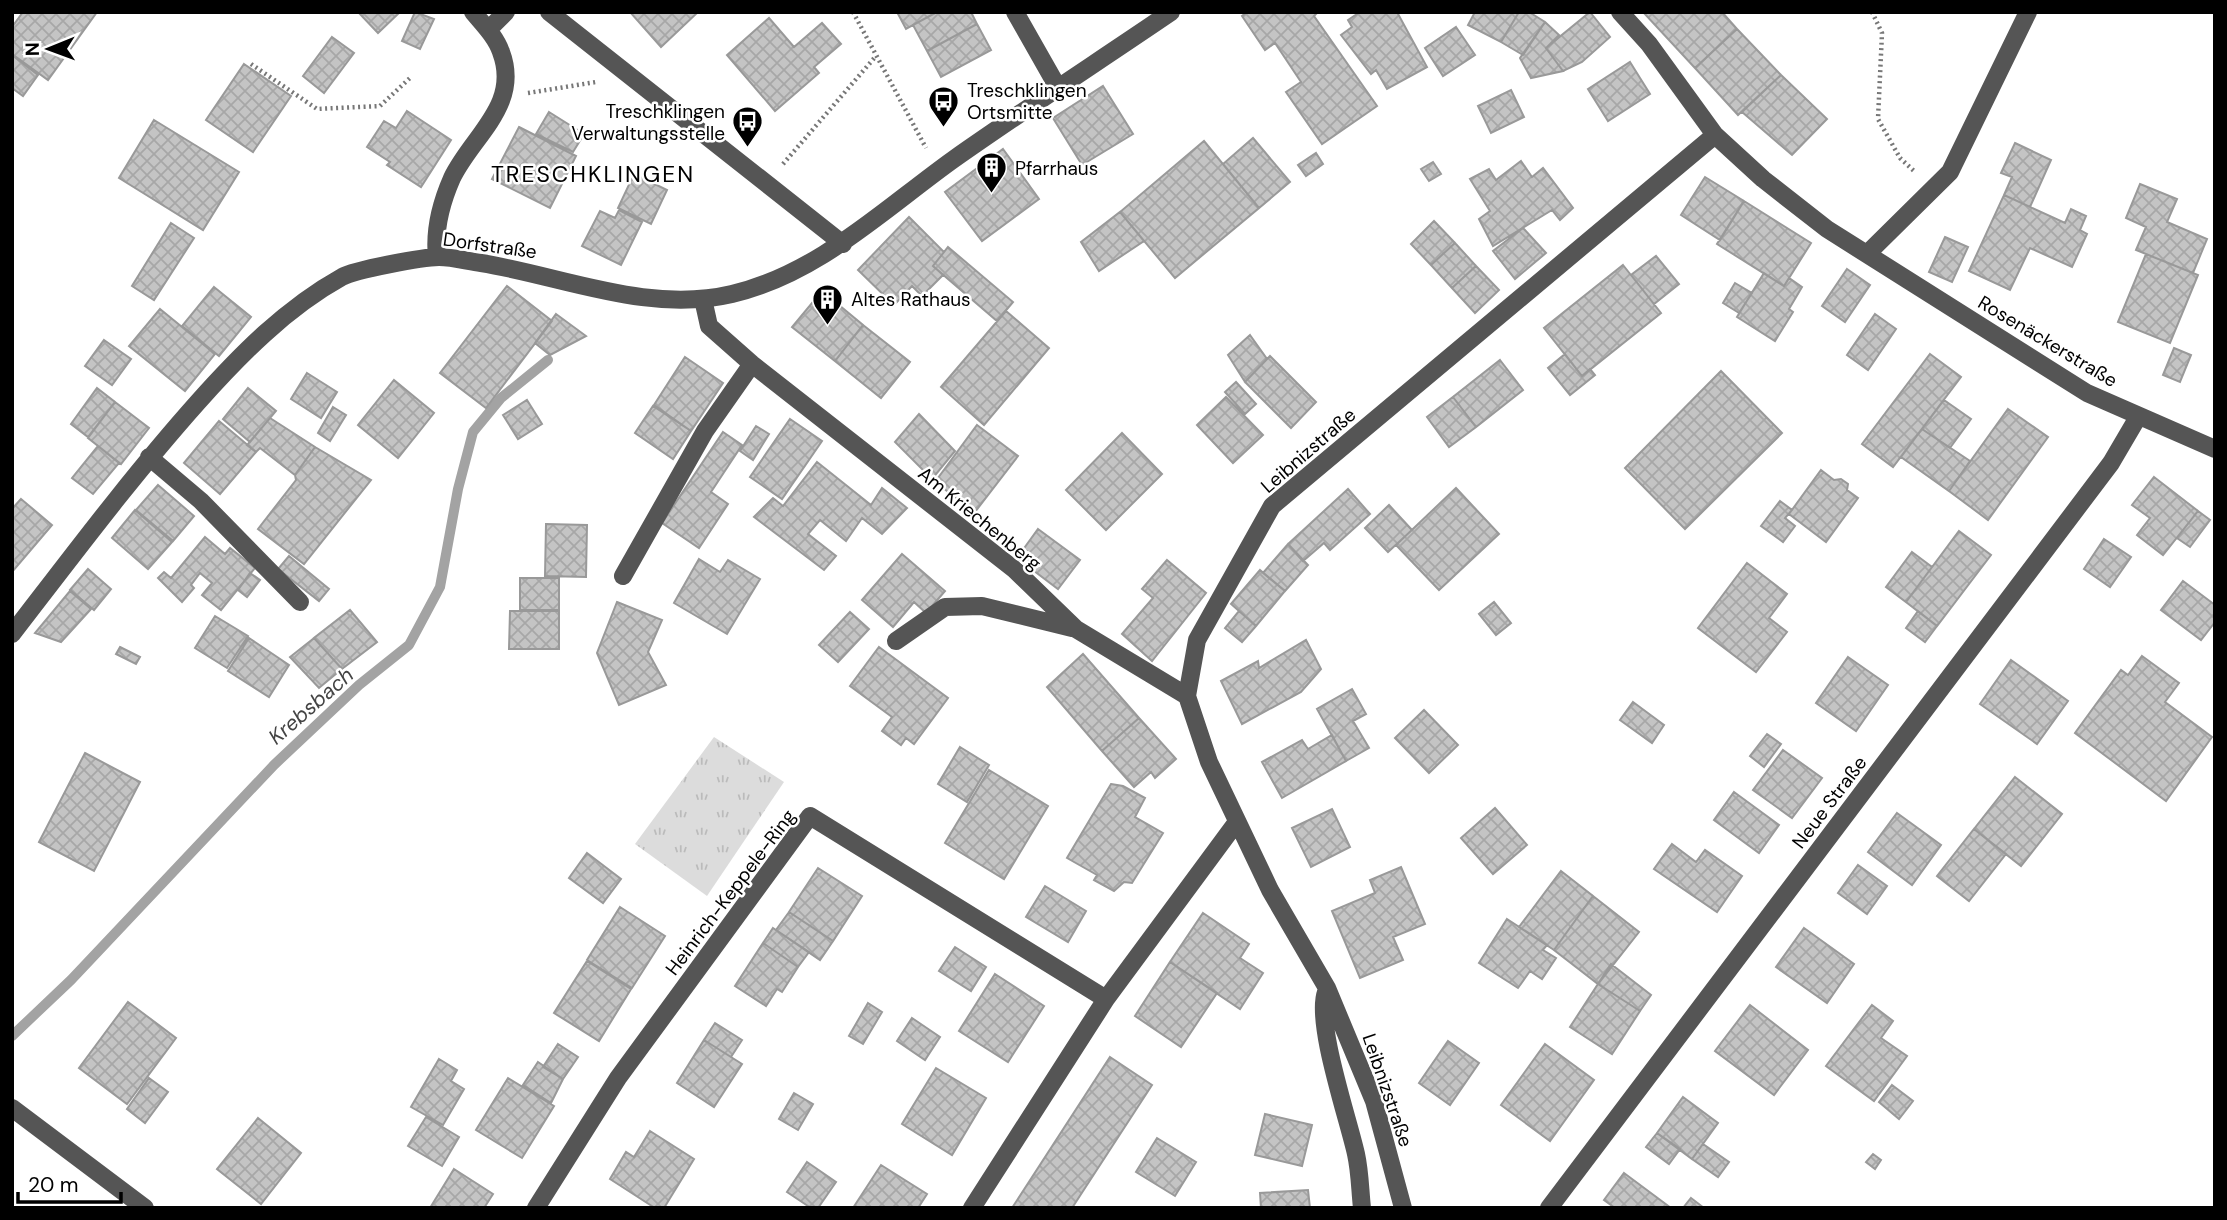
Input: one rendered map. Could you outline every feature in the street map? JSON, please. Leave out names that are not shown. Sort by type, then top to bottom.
[{"type":"street","points":[[437,257],[434,233],[453,177],[493,120],[503,97],[506,74],[501,51],[473,12]]},
{"type":"street","points":[[488,30],[506,12]]},
{"type":"street","points":[[1015,12],[1057,86]]},
{"type":"street","name":"Dorfstraße","points":[[12,634],[149,457],[238,358],[298,306],[345,275],[437,257],[530,271],[621,295],[703,299],[734,294],[789,272],[843,244],[939,170],[1057,86],[1171,12]]},
{"type":"street","name":"Rosenäckerstraße","points":[[1620,12],[1649,44],[1715,135],[1763,179],[1827,229],[2087,393],[2215,449]]},
{"type":"street","points":[[1867,254],[1950,172],[2028,12]]},
{"type":"street","points":[[553,15],[843,244]]},
{"type":"street","name":"Leibnizstraße","points":[[1403,1208],[1374,1101],[1327,988],[1270,890],[1209,762],[1187,696],[1197,640],[1272,506],[1715,135]]},
{"type":"street","name":"Am Kriechenberg","points":[[703,299],[709,326],[752,364],[1015,570],[1076,629],[1187,696]]},
{"type":"street","points":[[623,576],[705,431],[752,364]]},
{"type":"street","name":"Neue Straße","points":[[1549,1208],[2111,463],[2138,417]]},
{"type":"street","points":[[149,457],[201,500],[300,602]]},
{"type":"street","points":[[897,640],[946,607],[982,606],[1076,629]]},
{"type":"street","name":"Heinrich-Keppele-Ring","points":[[536,1208],[618,1078],[810,816],[1106,999]]},
{"type":"street","points":[[972,1208],[1106,999],[1236,823]]},
{"type":"street","points":[[1327,988],[1322,1001],[1327,1034],[1357,1157],[1362,1208]]},
{"type":"street","points":[[12,1108],[145,1208]]},
{"type":"path","points":[[853,12],[939,170]]},
{"type":"path","points":[[1872,12],[1882,33],[1878,119],[1900,158],[1933,189]]},
{"type":"path","points":[[766,183],[876,56]]},
{"type":"path","points":[[251,64],[317,108],[380,106],[411,77]]},
{"type":"path","points":[[503,97],[631,77]]},
{"type":"green space","points":[[714,737],[784,782],[707,896],[635,844]]},
{"type":"building","points":[[23,12],[97,12],[48,80],[12,54],[12,27]]},
{"type":"building","points":[[358,12],[400,12],[378,33]]},
{"type":"building","points":[[415,12],[434,19],[420,49],[402,41]]},
{"type":"building","points":[[630,12],[698,12],[661,47]]},
{"type":"building","points":[[897,12],[937,12],[906,29]]},
{"type":"building","points":[[937,12],[971,12],[977,24],[927,51],[913,25]]},
{"type":"building","points":[[1247,12],[1318,12],[1314,16],[1377,106],[1322,144],[1286,92],[1301,82],[1275,43],[1265,50],[1242,16]]},
{"type":"building","points":[[1360,12],[1397,12],[1427,67],[1387,89],[1376,70],[1371,74],[1341,35],[1352,27],[1348,20]]},
{"type":"building","points":[[1475,12],[1519,12],[1501,42],[1468,25]]},
{"type":"building","points":[[1519,12],[1529,12],[1545,22],[1523,55],[1501,42]]},
{"type":"building","points":[[1590,12],[1610,37],[1582,62],[1563,71],[1546,48]]},
{"type":"building","points":[[1643,12],[1722,12],[1737,29],[1695,68]]},
{"type":"building","points":[[769,18],[794,47],[822,23],[841,44],[814,67],[819,73],[775,111],[727,55]]},
{"type":"building","points":[[1545,22],[1559,35],[1546,48],[1563,71],[1531,78],[1520,58]]},
{"type":"building","points":[[977,24],[991,50],[941,77],[927,51]]},
{"type":"building","points":[[1456,27],[1475,55],[1443,76],[1425,48]]},
{"type":"building","points":[[1737,29],[1781,75],[1738,115],[1695,68]]},
{"type":"building","points":[[332,37],[354,53],[324,93],[303,76]]},
{"type":"building","points":[[12,55],[38,75],[23,96],[12,88]]},
{"type":"building","points":[[1630,62],[1650,94],[1608,121],[1588,89]]},
{"type":"building","points":[[244,64],[291,96],[253,152],[206,120]]},
{"type":"building","points":[[1781,75],[1827,119],[1792,155],[1742,112]]},
{"type":"building","points":[[1103,86],[1133,134],[1082,165],[1053,118]]},
{"type":"building","points":[[1511,90],[1524,117],[1491,133],[1478,106]]},
{"type":"building","points":[[407,111],[451,140],[421,187],[387,165],[390,162],[367,147],[384,121],[396,128]]},
{"type":"building","points":[[549,112],[584,134],[573,152],[536,134]]},
{"type":"building","points":[[154,120],[239,172],[203,230],[119,178]]},
{"type":"building","points":[[519,127],[576,156],[550,208],[492,179]]},
{"type":"building","points":[[1253,138],[1290,182],[1259,208],[1223,164]]},
{"type":"building","points":[[1204,141],[1259,208],[1175,278],[1120,212]]},
{"type":"building","points":[[2015,143],[2051,160],[2030,207],[2004,195],[2012,177],[2001,173]]},
{"type":"building","name":"Pfarrhaus","points":[[1003,149],[1039,199],[982,241],[945,192]]},
{"type":"building","points":[[1316,153],[1323,164],[1306,176],[1298,165]]},
{"type":"building","points":[[1521,161],[1532,177],[1543,168],[1573,208],[1560,220],[1552,210],[1493,246],[1479,219],[1490,211],[1470,179],[1489,169],[1496,180]]},
{"type":"building","points":[[1433,162],[1441,174],[1429,181],[1421,169]]},
{"type":"building","points":[[634,174],[667,190],[651,224],[618,208]]},
{"type":"building","points":[[1705,177],[1744,201],[1720,240],[1681,215]]},
{"type":"building","points":[[2140,184],[2177,199],[2167,222],[2207,239],[2193,273],[2136,250],[2146,227],[2126,218]]},
{"type":"building","points":[[2004,195],[2065,223],[2071,209],[2086,216],[2080,230],[2087,234],[2072,267],[2030,248],[2010,290],[1969,271]]},
{"type":"building","points":[[1744,201],[1811,243],[1784,286],[1717,244]]},
{"type":"building","points":[[619,210],[642,222],[621,265],[582,246],[600,211],[615,218]]},
{"type":"building","points":[[1120,212],[1144,241],[1099,271],[1081,242]]},
{"type":"building","points":[[909,217],[944,252],[933,266],[943,275],[922,296],[912,286],[894,305],[858,270]]},
{"type":"building","points":[[1434,221],[1455,243],[1431,265],[1411,244]]},
{"type":"building","points":[[171,223],[194,238],[154,300],[132,286]]},
{"type":"building","points":[[1523,228],[1546,253],[1515,279],[1493,251]]},
{"type":"building","points":[[1945,237],[1968,247],[1952,282],[1929,272]]},
{"type":"building","points":[[1455,243],[1476,266],[1452,288],[1431,265]]},
{"type":"building","points":[[948,247],[1013,302],[997,321],[933,266]]},
{"type":"building","points":[[2146,254],[2198,275],[2170,343],[2118,322]]},
{"type":"building","points":[[1656,256],[1679,284],[1654,304],[1631,275]]},
{"type":"building","points":[[1623,265],[1661,313],[1582,376],[1544,328]]},
{"type":"building","points":[[1476,266],[1499,290],[1475,313],[1452,288]]},
{"type":"building","points":[[1847,269],[1870,285],[1845,322],[1822,306]]},
{"type":"building","points":[[1764,273],[1784,286],[1789,278],[1802,287],[1789,309],[1793,312],[1775,341],[1737,317]]},
{"type":"building","points":[[1735,283],[1752,293],[1739,313],[1723,303]]},
{"type":"building","points":[[507,286],[552,321],[486,408],[440,373]]},
{"type":"building","points":[[214,287],[251,317],[219,356],[182,326]]},
{"type":"building","name":"Altes Rathaus","points":[[822,291],[863,325],[835,361],[792,327]]},
{"type":"building","points":[[160,309],[215,354],[185,391],[129,346]]},
{"type":"building","points":[[1006,311],[1049,348],[984,425],[941,387]]},
{"type":"building","points":[[556,314],[586,336],[550,355],[535,343]]},
{"type":"building","points":[[1875,314],[1896,329],[1868,370],[1847,355]]},
{"type":"building","points":[[863,325],[910,362],[881,398],[835,361]]},
{"type":"building","points":[[1250,335],[1267,359],[1245,382],[1228,355]]},
{"type":"building","points":[[104,340],[131,359],[112,385],[85,366]]},
{"type":"building","points":[[2174,348],[2191,355],[2180,382],[2163,375]]},
{"type":"building","points":[[1565,354],[1582,376],[1590,369],[1595,375],[1570,395],[1548,368]]},
{"type":"building","points":[[1930,354],[1961,377],[1893,467],[1862,444]]},
{"type":"building","points":[[1270,356],[1316,402],[1291,428],[1245,382]]},
{"type":"building","points":[[685,357],[723,383],[691,431],[654,405]]},
{"type":"building","points":[[1500,360],[1523,390],[1476,427],[1453,397]]},
{"type":"building","points":[[1721,371],[1782,433],[1685,529],[1625,468]]},
{"type":"building","points":[[307,373],[337,392],[321,418],[291,399]]},
{"type":"building","points":[[394,380],[434,413],[398,458],[358,425]]},
{"type":"building","points":[[1236,382],[1256,404],[1245,414],[1225,392]]},
{"type":"building","points":[[97,388],[115,402],[88,437],[71,424]]},
{"type":"building","points":[[248,388],[276,411],[250,442],[223,419]]},
{"type":"building","points":[[1226,397],[1263,435],[1233,463],[1197,425]]},
{"type":"building","points":[[1453,397],[1476,427],[1449,447],[1427,417]]},
{"type":"building","points":[[527,400],[542,424],[518,439],[503,415]]},
{"type":"building","points":[[1944,400],[1971,419],[1950,448],[1922,429]]},
{"type":"building","points":[[115,402],[149,428],[121,464],[88,438]]},
{"type":"building","points":[[653,406],[691,431],[673,459],[635,433]]},
{"type":"building","points":[[333,407],[346,415],[330,441],[318,433]]},
{"type":"building","points":[[2008,409],[2048,437],[1988,520],[1949,491]]},
{"type":"building","points":[[919,414],[955,451],[932,479],[895,442]]},
{"type":"building","points":[[270,418],[315,447],[295,475],[260,448],[256,452],[247,445]]},
{"type":"building","points":[[790,419],[822,441],[782,499],[750,477]]},
{"type":"building","points":[[219,421],[256,452],[220,494],[184,463]]},
{"type":"building","points":[[977,425],[1018,456],[975,512],[935,482]]},
{"type":"building","points":[[756,426],[769,434],[753,460],[740,451]]},
{"type":"building","points":[[1922,429],[1970,461],[1949,491],[1901,457]]},
{"type":"building","points":[[723,432],[742,445],[711,492],[728,504],[699,548],[662,523]]},
{"type":"building","points":[[1122,433],[1162,474],[1106,530],[1066,490]]},
{"type":"building","points":[[98,446],[119,463],[93,494],[72,478]]},
{"type":"building","points":[[315,447],[371,480],[304,564],[258,529],[296,480],[295,475]]},
{"type":"building","points":[[817,462],[871,505],[882,488],[907,508],[882,534],[862,518],[846,541],[820,520],[808,534],[836,556],[824,570],[754,517],[773,498],[783,506]]},
{"type":"building","points":[[1821,470],[1834,480],[1841,479],[1848,484],[1847,490],[1858,498],[1826,542],[1789,514]]},
{"type":"building","points":[[2154,477],[2198,511],[2163,555],[2137,535],[2150,518],[2132,505]]},
{"type":"building","points":[[158,485],[194,516],[173,541],[136,510]]},
{"type":"building","points":[[1456,488],[1499,534],[1439,590],[1396,545]]},
{"type":"building","points":[[1348,489],[1370,514],[1330,550],[1324,543],[1303,561],[1288,544]]},
{"type":"building","points":[[21,499],[52,525],[12,572],[12,509]]},
{"type":"building","points":[[1780,501],[1792,510],[1785,518],[1795,526],[1783,542],[1761,526]]},
{"type":"building","points":[[1389,505],[1412,530],[1388,552],[1365,528]]},
{"type":"building","points":[[135,510],[172,542],[148,569],[112,538]]},
{"type":"building","points":[[2198,511],[2210,520],[2190,547],[2177,538]]},
{"type":"building","points":[[546,524],[587,525],[586,577],[545,576]]},
{"type":"building","points":[[1038,529],[1080,560],[1058,589],[1017,558]]},
{"type":"building","points":[[1959,531],[1991,555],[1937,626],[1906,602]]},
{"type":"building","points":[[205,537],[225,554],[230,548],[255,568],[221,610],[202,595],[212,583],[200,573],[191,585],[194,588],[182,602],[158,578],[164,572],[171,578]]},
{"type":"building","points":[[2104,539],[2131,557],[2110,587],[2084,569]]},
{"type":"building","points":[[1288,544],[1308,565],[1285,591],[1263,573]]},
{"type":"building","points":[[1912,552],[1932,567],[1906,602],[1886,587]]},
{"type":"building","points":[[902,554],[945,591],[926,613],[914,602],[893,627],[862,600]]},
{"type":"building","points":[[289,556],[329,589],[319,601],[278,569]]},
{"type":"building","points":[[699,559],[720,572],[728,560],[760,579],[727,634],[674,603]]},
{"type":"building","points":[[1167,560],[1206,593],[1152,661],[1122,634],[1153,598],[1142,589]]},
{"type":"building","points":[[1747,563],[1787,594],[1769,618],[1787,632],[1756,672],[1698,628]]},
{"type":"building","points":[[88,569],[111,589],[94,610],[70,590]]},
{"type":"building","points":[[1260,570],[1285,591],[1256,626],[1231,604]]},
{"type":"building","points":[[250,573],[260,580],[247,597],[238,590]]},
{"type":"building","points":[[520,578],[559,578],[559,610],[520,610]]},
{"type":"building","points":[[2183,581],[2215,605],[2215,622],[2201,640],[2161,610]]},
{"type":"building","points":[[70,591],[91,609],[61,642],[35,633]]},
{"type":"building","points":[[617,602],[662,620],[648,652],[666,685],[619,705],[597,653]]},
{"type":"building","points":[[1494,602],[1511,623],[1496,635],[1479,614]]},
{"type":"building","points":[[350,610],[377,642],[342,669],[314,638]]},
{"type":"building","points":[[510,611],[559,611],[559,649],[509,649]]},
{"type":"building","points":[[1239,611],[1256,626],[1242,642],[1225,628]]},
{"type":"building","points":[[1918,611],[1937,626],[1925,642],[1906,628]]},
{"type":"building","points":[[850,612],[869,629],[838,662],[819,645]]},
{"type":"building","points":[[215,616],[248,636],[227,668],[195,648]]},
{"type":"building","points":[[249,638],[289,665],[269,697],[228,671]]},
{"type":"building","points":[[314,638],[342,669],[319,688],[290,657]]},
{"type":"building","points":[[1306,640],[1321,669],[1301,692],[1242,724],[1221,681],[1258,661],[1259,668]]},
{"type":"building","points":[[120,647],[140,657],[136,664],[116,654]]},
{"type":"building","points":[[879,647],[948,698],[914,744],[906,738],[901,745],[882,731],[892,717],[850,686]]},
{"type":"building","points":[[1083,654],[1139,718],[1102,751],[1047,687]]},
{"type":"building","points":[[2142,656],[2179,683],[2165,702],[2212,737],[2166,801],[2075,733],[2121,670],[2128,675]]},
{"type":"building","points":[[1848,657],[1888,685],[1856,731],[1816,703]]},
{"type":"building","points":[[2011,660],[2068,701],[2037,744],[1980,704]]},
{"type":"building","points":[[1352,689],[1366,714],[1353,721],[1369,748],[1346,761],[1317,709]]},
{"type":"building","points":[[1633,702],[1664,725],[1652,743],[1620,720]]},
{"type":"building","points":[[1424,710],[1458,745],[1429,773],[1395,738]]},
{"type":"building","points":[[1139,718],[1176,759],[1155,778],[1151,772],[1134,787],[1102,751]]},
{"type":"building","points":[[1767,734],[1781,744],[1764,767],[1750,756]]},
{"type":"building","points":[[1332,735],[1346,761],[1282,798],[1262,762],[1302,740],[1308,749]]},
{"type":"building","points":[[960,747],[989,765],[967,802],[938,784]]},
{"type":"building","points":[[1783,750],[1822,778],[1792,818],[1753,790]]},
{"type":"building","points":[[85,753],[140,782],[94,871],[39,842]]},
{"type":"building","points":[[989,770],[1048,806],[1004,879],[945,843]]},
{"type":"building","points":[[2015,777],[2062,814],[2021,866],[1974,829]]},
{"type":"building","points":[[1111,784],[1123,786],[1145,798],[1135,817],[1163,833],[1132,883],[1124,882],[1114,891],[1094,880],[1097,875],[1067,858]]},
{"type":"building","points":[[1734,792],[1779,825],[1759,853],[1714,820]]},
{"type":"building","points":[[1495,808],[1527,845],[1493,874],[1461,838]]},
{"type":"building","points":[[1332,809],[1350,847],[1311,867],[1292,828]]},
{"type":"building","points":[[1897,813],[1941,845],[1912,885],[1868,852]]},
{"type":"building","points":[[1974,829],[2006,854],[1969,901],[1937,876]]},
{"type":"building","points":[[1672,844],[1696,862],[1705,850],[1742,876],[1717,912],[1654,869]]},
{"type":"building","points":[[587,853],[621,879],[603,903],[569,878]]},
{"type":"building","points":[[1858,865],[1887,886],[1867,914],[1838,893]]},
{"type":"building","points":[[1401,867],[1425,924],[1393,937],[1403,960],[1360,978],[1332,911],[1375,893],[1370,880]]},
{"type":"building","points":[[818,868],[862,896],[833,941],[789,912]]},
{"type":"building","points":[[1561,871],[1593,896],[1554,950],[1519,927]]},
{"type":"building","points":[[1045,886],[1086,911],[1068,942],[1026,917]]},
{"type":"building","points":[[1593,896],[1639,932],[1598,984],[1554,950]]},
{"type":"building","points":[[620,907],[665,936],[632,988],[587,960]]},
{"type":"building","points":[[789,912],[833,941],[820,960],[776,930]]},
{"type":"building","points":[[1203,913],[1249,944],[1240,958],[1263,973],[1240,1009],[1170,962]]},
{"type":"building","points":[[1507,919],[1547,945],[1543,950],[1556,958],[1542,979],[1530,971],[1518,988],[1479,963]]},
{"type":"building","points":[[773,928],[809,952],[798,967],[763,943]]},
{"type":"building","points":[[1804,928],[1854,964],[1827,1003],[1776,967]]},
{"type":"building","points":[[763,943],[798,967],[782,992],[777,989],[766,1006],[735,986]]},
{"type":"building","points":[[955,947],[986,967],[971,991],[939,971]]},
{"type":"building","points":[[587,961],[631,989],[599,1041],[554,1013]]},
{"type":"building","points":[[1170,962],[1217,993],[1181,1047],[1135,1016]]},
{"type":"building","points":[[1611,964],[1651,995],[1640,1011],[1598,984]]},
{"type":"building","points":[[995,974],[1044,1006],[1008,1062],[959,1031]]},
{"type":"building","points":[[1598,984],[1640,1011],[1612,1054],[1570,1027]]},
{"type":"building","points":[[128,1002],[176,1038],[127,1104],[79,1068]]},
{"type":"building","points":[[868,1003],[882,1012],[863,1044],[849,1036]]},
{"type":"building","points":[[1750,1005],[1808,1050],[1774,1095],[1715,1051]]},
{"type":"building","points":[[1872,1005],[1893,1021],[1881,1038],[1907,1056],[1874,1101],[1826,1066]]},
{"type":"building","points":[[912,1018],[940,1037],[925,1060],[897,1041]]},
{"type":"building","points":[[715,1023],[742,1040],[731,1057],[704,1040]]},
{"type":"building","points":[[704,1040],[742,1064],[714,1107],[677,1083]]},
{"type":"building","points":[[1448,1041],[1479,1063],[1450,1105],[1419,1083]]},
{"type":"building","points":[[558,1044],[578,1057],[563,1079],[543,1067]]},
{"type":"building","points":[[1545,1044],[1594,1080],[1550,1141],[1501,1105]]},
{"type":"building","points":[[1110,1057],[1152,1085],[1072,1208],[1012,1208]]},
{"type":"building","points":[[439,1059],[457,1070],[451,1081],[464,1089],[443,1125],[411,1107]]},
{"type":"building","points":[[538,1062],[563,1079],[551,1103],[523,1085]]},
{"type":"building","points":[[936,1068],[986,1098],[952,1155],[902,1124]]},
{"type":"building","points":[[149,1078],[168,1092],[145,1123],[127,1109]]},
{"type":"building","points":[[508,1078],[554,1106],[522,1158],[476,1130]]},
{"type":"building","points":[[1892,1085],[1913,1101],[1899,1119],[1879,1102]]},
{"type":"building","points":[[794,1093],[813,1104],[798,1130],[779,1119]]},
{"type":"building","points":[[1683,1097],[1718,1123],[1692,1159],[1657,1133]]},
{"type":"building","points":[[1265,1114],[1312,1125],[1302,1166],[1255,1155]]},
{"type":"building","points":[[426,1117],[459,1137],[442,1166],[408,1146]]},
{"type":"building","points":[[258,1118],[301,1153],[261,1204],[217,1169]]},
{"type":"building","points":[[650,1131],[694,1159],[664,1208],[655,1208],[610,1179],[626,1152],[634,1157]]},
{"type":"building","points":[[1657,1133],[1680,1149],[1669,1164],[1646,1147]]},
{"type":"building","points":[[1157,1138],[1196,1162],[1175,1196],[1136,1172]]},
{"type":"building","points":[[1703,1144],[1729,1162],[1718,1177],[1692,1159]]},
{"type":"building","points":[[1873,1154],[1881,1160],[1875,1169],[1866,1162]]},
{"type":"building","points":[[807,1162],[836,1182],[818,1208],[811,1208],[787,1192]]},
{"type":"building","points":[[881,1165],[927,1194],[918,1208],[853,1208]]},
{"type":"building","points":[[454,1169],[493,1194],[484,1208],[430,1208]]},
{"type":"building","points":[[1624,1173],[1671,1208],[1615,1208],[1604,1200]]},
{"type":"building","points":[[1308,1190],[1310,1208],[1261,1208],[1260,1193]]},
{"type":"building","points":[[1691,1198],[1704,1208],[1683,1208]]},
{"type":"waterway","name":"Krebsbach","points":[[12,1036],[71,980],[274,765],[359,685],[409,645],[440,587],[458,489],[473,432],[501,398],[548,360]]},
{"type":"place","name":"Treschklingen Ortsmitte","points":[[944,128]]},
{"type":"place","name":"Treschklingen Verwaltungsstelle","points":[[748,149]]},
{"type":"place","name":"Pfarrhaus","points":[[992,195]]},
{"type":"place","name":"Altes Rathaus","points":[[828,326]]},
{"type":"district","name":"TRESCHKLINGEN","points":[[593,174]]}]
